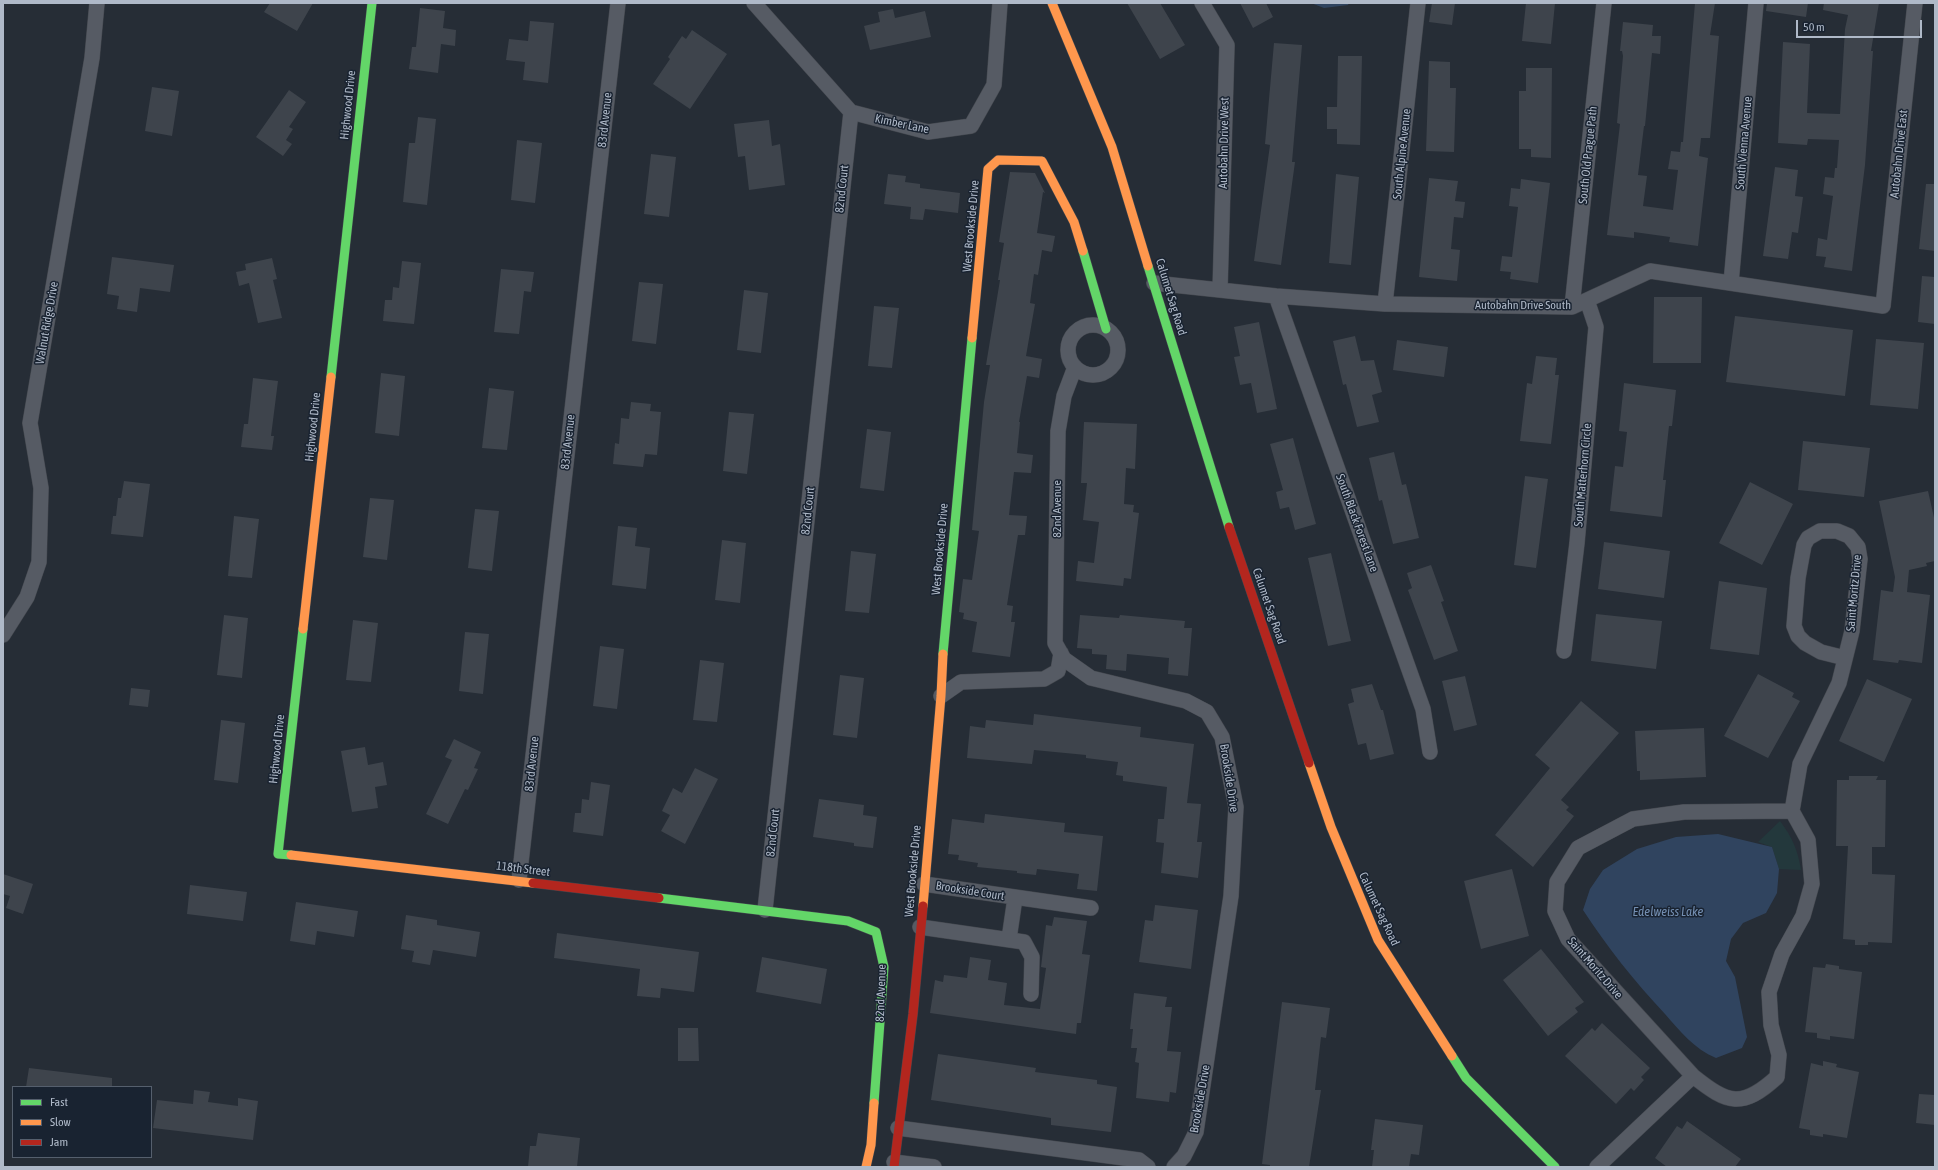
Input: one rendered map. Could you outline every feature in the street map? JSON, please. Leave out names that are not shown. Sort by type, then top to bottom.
[{"type":"street","name":"Walnut Ridge Drive","points":[[3,635],[27,597],[38,562],[41,488],[30,423],[92,58],[97,3]]},
{"type":"street","name":"Highwood Drive","points":[[278,854],[372,3]]},
{"type":"street","name":"83rd Avenue","points":[[519,880],[618,3]]},
{"type":"street","points":[[754,3],[851,112]]},
{"type":"street","name":"Kimber Lane","points":[[851,112],[928,132],[971,126],[994,85],[1000,3]]},
{"type":"street","name":"Calumet Sag Road","points":[[1052,3],[1112,147],[1229,528],[1331,828],[1378,940],[1466,1078],[1554,1167]]},
{"type":"street","name":"Autobahn Drive West","points":[[1202,3],[1226,45],[1220,290]]},
{"type":"street","name":"South Alpine Avenue","points":[[1385,304],[1418,3]]},
{"type":"street","name":"South Old Prague Path","points":[[1572,307],[1604,3]]},
{"type":"street","name":"South Vienna Avenue","points":[[1731,283],[1756,3]]},
{"type":"street","name":"Autobahn Drive East","points":[[1883,306],[1915,3]]},
{"type":"street","name":"82nd Court","points":[[765,910],[851,112]]},
{"type":"street","name":"West Brookside Drive","points":[[894,1164],[913,1014],[941,696],[944,641],[988,169],[998,160],[1042,161],[1074,222],[1106,329]]},
{"type":"street","name":"Autobahn Drive South","points":[[1154,283],[1276,296],[1385,304],[1572,307],[1650,271],[1883,306]]},
{"type":"street","name":"South Black Forest Lane","points":[[1276,296],[1423,709],[1430,752]]},
{"type":"street","name":"South Matterhorn Circle","points":[[1564,651],[1577,543],[1596,327],[1587,300]]},
{"type":"street","points":[[1086,326],[1100,326],[1110,331],[1118,343],[1118,356],[1115,363],[1103,374],[1091,376],[1075,367],[1071,363],[1068,351],[1071,339],[1079,330],[1086,326]]},
{"type":"street","name":"82nd Avenue","points":[[1061,653],[1055,643],[1058,431],[1064,396],[1075,367]]},
{"type":"street","name":"Saint Moritz Drive","points":[[1792,812],[1684,812],[1634,819],[1578,848],[1557,882],[1555,911],[1568,939],[1693,1076],[1707,1088],[1727,1098],[1744,1100],[1761,1092],[1777,1077],[1779,1055],[1771,1025],[1770,992],[1782,954],[1803,916],[1812,884],[1808,840],[1792,812],[1800,764],[1836,694],[1852,631],[1860,559],[1858,547],[1854,541],[1843,532],[1828,530],[1820,531],[1808,538],[1804,545],[1798,578],[1794,626],[1798,636],[1805,643],[1821,652],[1845,658]]},
{"type":"street","points":[[941,696],[961,682],[1044,679],[1058,671],[1061,653]]},
{"type":"street","name":"Brookside Drive","points":[[1061,653],[1064,659],[1091,678],[1186,701],[1207,712],[1222,737],[1236,807],[1231,896],[1196,1132],[1184,1156],[1174,1167]]},
{"type":"street","name":"118th Street","points":[[278,854],[519,880],[765,910]]},
{"type":"street","name":"Brookside Court","points":[[924,884],[1091,908]]},
{"type":"street","name":"Brookside Court","points":[[1009,939],[1015,898]]},
{"type":"street","name":"82nd Avenue","points":[[765,910],[848,922],[876,932],[884,967],[871,1145],[866,1167]]},
{"type":"street","points":[[920,927],[1024,942],[1032,957],[1032,994]]},
{"type":"street","points":[[1597,1167],[1693,1076]]},
{"type":"street","points":[[898,1128],[1139,1160],[1148,1167]]},
{"type":"street","points":[[894,1164],[934,1167]]},
{"type":"green space","points":[[1780,821],[1794,844],[1801,870],[1779,869],[1772,847],[1758,842]]},
{"type":"water","points":[[1311,3],[1349,3],[1348,5],[1324,8]]},
{"type":"water","name":"Edelweiss Lake","points":[[1718,834],[1772,847],[1779,869],[1777,893],[1766,913],[1743,923],[1731,939],[1726,961],[1735,977],[1747,1037],[1742,1048],[1716,1058],[1694,1045],[1676,1027],[1622,964],[1583,910],[1590,889],[1603,870],[1637,849],[1676,837]]},
{"type":"building","points":[[270,3],[313,3],[297,31],[264,12]]},
{"type":"building","points":[[1127,3],[1160,3],[1185,45],[1160,59]]},
{"type":"building","points":[[1240,3],[1266,3],[1273,17],[1253,28]]},
{"type":"building","points":[[1432,3],[1455,3],[1452,25],[1429,22]]},
{"type":"building","points":[[1526,3],[1555,3],[1551,44],[1522,41]]},
{"type":"building","points":[[1695,3],[1715,3],[1710,35],[1719,36],[1710,138],[1701,138],[1699,156],[1708,158],[1698,246],[1669,242],[1670,237],[1634,232],[1634,238],[1607,235],[1620,124],[1617,123],[1623,56],[1622,51],[1620,51],[1623,22],[1653,25],[1652,36],[1661,36],[1660,54],[1652,53],[1645,126],[1638,175],[1647,176],[1643,206],[1673,210],[1678,170],[1668,169],[1671,151],[1680,152],[1681,142],[1683,142]]},
{"type":"building","points":[[1767,3],[1808,3],[1806,17],[1766,11]]},
{"type":"building","points":[[1824,3],[1879,3],[1871,51],[1873,51],[1865,165],[1852,271],[1824,267],[1826,257],[1816,256],[1818,238],[1827,240],[1833,196],[1823,194],[1825,177],[1834,178],[1835,168],[1837,168],[1839,140],[1808,139],[1807,145],[1778,143],[1783,42],[1810,44],[1807,113],[1840,114],[1845,29],[1848,15],[1823,10]]},
{"type":"building","points":[[420,8],[445,11],[443,28],[456,30],[455,46],[441,44],[438,73],[409,69],[412,47],[416,47]]},
{"type":"building","points":[[893,9],[895,18],[925,11],[931,37],[870,50],[864,26],[880,22],[878,12]]},
{"type":"building","points":[[530,21],[554,23],[548,83],[523,80],[525,62],[506,60],[509,39],[528,41]]},
{"type":"building","points":[[692,30],[727,54],[690,109],[653,84],[670,59],[668,57],[682,36],[686,39]]},
{"type":"building","points":[[1274,43],[1302,45],[1292,162],[1295,162],[1281,265],[1254,261],[1270,145],[1265,144]]},
{"type":"building","points":[[1338,56],[1362,56],[1360,145],[1337,144],[1337,129],[1327,129],[1327,107],[1337,107]]},
{"type":"building","points":[[1429,61],[1450,62],[1450,88],[1456,88],[1454,152],[1426,151]]},
{"type":"building","points":[[1526,68],[1552,68],[1551,158],[1531,157],[1531,149],[1519,149],[1519,91],[1526,91]]},
{"type":"building","points":[[152,87],[179,91],[172,136],[145,131]]},
{"type":"building","points":[[289,90],[306,102],[289,127],[293,129],[286,140],[292,144],[283,156],[256,137]]},
{"type":"building","points":[[418,117],[436,119],[427,205],[403,202],[409,143],[415,143]]},
{"type":"building","points":[[769,120],[772,146],[780,144],[785,185],[749,190],[745,156],[738,157],[734,124]]},
{"type":"building","points":[[517,140],[542,143],[535,203],[511,200]]},
{"type":"building","points":[[651,154],[676,157],[669,217],[644,214]]},
{"type":"building","points":[[1775,167],[1798,170],[1795,196],[1803,197],[1798,233],[1792,232],[1788,259],[1763,256]]},
{"type":"building","points":[[1010,172],[1035,173],[1045,193],[1043,192],[1037,233],[1055,236],[1052,252],[1042,250],[1038,275],[1034,274],[1030,303],[1035,304],[1026,356],[1042,359],[1039,378],[1027,376],[1019,422],[1017,453],[1033,455],[1031,473],[1014,472],[1009,515],[1027,516],[1025,535],[1018,535],[1007,605],[1013,606],[1011,622],[1015,622],[1010,657],[972,652],[977,622],[963,619],[964,613],[959,612],[963,579],[972,580],[979,531],[972,530],[984,402],[990,365],[986,365],[1000,280],[998,280],[1004,243],[999,242]]},
{"type":"building","points":[[888,174],[906,176],[905,182],[920,184],[920,188],[960,193],[958,213],[925,209],[923,220],[910,219],[911,207],[884,204]]},
{"type":"building","points":[[1336,174],[1359,177],[1351,265],[1329,263]]},
{"type":"building","points":[[1429,178],[1458,181],[1455,201],[1465,202],[1463,218],[1454,217],[1451,249],[1460,250],[1457,281],[1419,277]]},
{"type":"building","points":[[1521,179],[1550,183],[1538,283],[1510,279],[1511,272],[1500,271],[1502,256],[1512,257],[1518,207],[1509,206],[1511,188],[1520,189]]},
{"type":"building","points":[[1926,184],[1935,184],[1935,251],[1919,249]]},
{"type":"building","points":[[112,257],[174,265],[170,292],[140,288],[137,312],[117,309],[119,296],[107,294]]},
{"type":"building","points":[[272,258],[277,279],[273,280],[282,318],[258,323],[249,283],[239,286],[236,272],[246,270],[245,264]]},
{"type":"building","points":[[402,261],[421,263],[414,324],[383,321],[385,300],[392,300],[393,287],[399,288]]},
{"type":"building","points":[[501,269],[534,272],[531,292],[524,291],[519,334],[494,332]]},
{"type":"building","points":[[1922,276],[1935,277],[1935,324],[1918,322]]},
{"type":"building","points":[[639,282],[663,284],[656,344],[632,341]]},
{"type":"building","points":[[744,290],[768,293],[761,353],[737,350]]},
{"type":"building","points":[[1654,297],[1702,297],[1701,363],[1653,363]]},
{"type":"building","points":[[874,306],[899,308],[892,368],[868,366]]},
{"type":"building","points":[[1735,316],[1853,330],[1845,396],[1726,382]]},
{"type":"building","points":[[1259,322],[1277,409],[1257,413],[1251,383],[1240,385],[1234,357],[1240,356],[1234,327]]},
{"type":"building","points":[[1355,336],[1361,361],[1374,360],[1382,392],[1372,395],[1379,422],[1357,427],[1346,384],[1343,385],[1333,341]]},
{"type":"building","points":[[1876,339],[1924,343],[1918,409],[1870,405]]},
{"type":"building","points":[[1397,340],[1448,347],[1444,377],[1393,370]]},
{"type":"building","points":[[1536,356],[1557,358],[1555,375],[1559,375],[1551,444],[1520,441],[1527,383],[1532,384]]},
{"type":"building","points":[[381,373],[405,376],[399,436],[375,433]]},
{"type":"building","points":[[253,378],[278,381],[271,436],[274,436],[272,450],[241,447],[244,424],[248,424]]},
{"type":"building","points":[[1624,383],[1676,390],[1672,426],[1669,426],[1663,480],[1666,480],[1662,517],[1610,511],[1615,466],[1623,467],[1627,432],[1619,431]]},
{"type":"building","points":[[489,388],[514,391],[507,450],[482,448]]},
{"type":"building","points":[[631,402],[651,404],[650,411],[661,412],[657,455],[645,454],[643,467],[613,464],[615,443],[619,444],[621,418],[629,419]]},
{"type":"building","points":[[729,412],[754,414],[747,474],[723,471]]},
{"type":"building","points":[[1084,422],[1137,424],[1135,469],[1126,468],[1124,504],[1134,505],[1133,512],[1139,513],[1131,579],[1124,578],[1123,586],[1076,581],[1078,561],[1094,563],[1099,522],[1083,520],[1087,483],[1081,483]]},
{"type":"building","points":[[867,429],[891,432],[884,491],[860,488]]},
{"type":"building","points":[[1293,438],[1316,524],[1295,530],[1289,507],[1280,509],[1276,492],[1283,490],[1270,444]]},
{"type":"building","points":[[1803,441],[1870,448],[1864,497],[1798,490]]},
{"type":"building","points":[[1394,452],[1402,485],[1406,484],[1419,538],[1393,544],[1382,500],[1379,501],[1369,458]]},
{"type":"building","points":[[1525,476],[1548,479],[1536,568],[1514,565]]},
{"type":"building","points":[[124,481],[150,484],[143,537],[111,534],[113,516],[116,516],[118,498],[121,498]]},
{"type":"building","points":[[1750,482],[1793,504],[1762,565],[1719,543]]},
{"type":"building","points":[[1928,491],[1935,522],[1935,561],[1926,563],[1927,566],[1909,570],[1907,592],[1930,595],[1922,663],[1899,660],[1898,663],[1873,660],[1881,590],[1893,592],[1895,577],[1879,501]]},
{"type":"building","points":[[370,498],[394,500],[387,560],[363,557]]},
{"type":"building","points":[[475,509],[499,511],[492,571],[468,568]]},
{"type":"building","points":[[234,516],[259,519],[252,578],[228,576]]},
{"type":"building","points":[[618,526],[637,528],[635,546],[650,548],[646,589],[612,585]]},
{"type":"building","points":[[722,540],[746,543],[740,603],[715,600]]},
{"type":"building","points":[[1604,542],[1670,551],[1664,598],[1598,589]]},
{"type":"building","points":[[851,551],[876,554],[869,613],[845,611]]},
{"type":"building","points":[[1331,553],[1351,641],[1328,646],[1308,558]]},
{"type":"building","points":[[1431,565],[1444,601],[1441,602],[1458,651],[1434,660],[1408,590],[1412,588],[1407,573]]},
{"type":"building","points":[[1719,581],[1767,588],[1759,655],[1710,649]]},
{"type":"building","points":[[1596,614],[1662,621],[1656,669],[1591,661]]},
{"type":"building","points":[[224,615],[248,618],[242,678],[217,675]]},
{"type":"building","points":[[1080,615],[1119,618],[1120,615],[1185,621],[1184,628],[1192,628],[1188,676],[1168,674],[1169,658],[1127,654],[1126,671],[1106,669],[1107,655],[1092,654],[1092,649],[1077,648]]},
{"type":"building","points":[[353,620],[378,623],[371,682],[346,680]]},
{"type":"building","points":[[465,632],[489,634],[483,694],[459,691]]},
{"type":"building","points":[[600,646],[624,649],[617,709],[593,706]]},
{"type":"building","points":[[700,660],[724,663],[717,722],[693,720]]},
{"type":"building","points":[[1758,674],[1794,693],[1792,697],[1800,701],[1768,758],[1724,736]]},
{"type":"building","points":[[840,675],[864,678],[857,738],[833,735]]},
{"type":"building","points":[[1465,676],[1477,725],[1454,731],[1442,681]]},
{"type":"building","points":[[1867,679],[1912,699],[1884,762],[1839,741]]},
{"type":"building","points":[[1372,684],[1381,710],[1383,710],[1394,754],[1370,760],[1366,743],[1358,745],[1348,704],[1354,702],[1351,689]]},
{"type":"building","points":[[131,688],[150,690],[148,707],[129,705]]},
{"type":"building","points":[[1581,701],[1619,733],[1561,800],[1569,807],[1566,810],[1574,816],[1533,867],[1495,835],[1550,768],[1535,755]]},
{"type":"building","points":[[1034,714],[1141,727],[1140,737],[1194,744],[1187,803],[1201,804],[1197,842],[1202,842],[1198,878],[1161,873],[1164,843],[1156,842],[1158,819],[1164,819],[1167,787],[1123,781],[1123,776],[1116,775],[1118,762],[1086,758],[1086,755],[1034,750],[1032,764],[967,758],[970,726],[985,728],[986,720],[1033,725]]},
{"type":"building","points":[[221,720],[245,723],[238,783],[214,780]]},
{"type":"building","points":[[1704,728],[1706,777],[1640,780],[1640,771],[1637,771],[1635,731]]},
{"type":"building","points":[[454,739],[481,752],[474,768],[478,769],[468,790],[465,789],[448,824],[426,814],[452,760],[445,757]]},
{"type":"building","points":[[365,747],[368,765],[383,762],[387,785],[375,787],[378,808],[352,812],[341,751]]},
{"type":"building","points":[[695,768],[718,779],[685,844],[661,831],[670,815],[662,811],[673,788],[682,793]]},
{"type":"building","points":[[1849,776],[1878,776],[1876,780],[1886,780],[1885,847],[1872,847],[1872,874],[1895,875],[1892,943],[1868,942],[1868,945],[1855,945],[1855,940],[1843,939],[1848,846],[1836,846],[1837,780],[1849,780]]},
{"type":"building","points":[[591,782],[610,785],[603,836],[573,832],[575,813],[581,813],[582,799],[589,800]]},
{"type":"building","points":[[819,799],[864,805],[863,815],[877,817],[873,848],[854,846],[854,843],[813,837]]},
{"type":"building","points":[[985,814],[1065,823],[1064,832],[1103,836],[1097,891],[1077,889],[1079,874],[1037,869],[1036,875],[1017,873],[1017,871],[977,867],[978,863],[958,860],[959,855],[948,854],[952,819],[984,823]]},
{"type":"building","points":[[1512,869],[1529,936],[1481,949],[1464,881]]},
{"type":"building","points":[[3,874],[33,884],[23,914],[6,908],[10,896],[3,894]]},
{"type":"building","points":[[190,885],[247,892],[243,921],[187,914]]},
{"type":"building","points":[[296,902],[358,911],[354,937],[317,931],[315,945],[290,941]]},
{"type":"building","points":[[1155,905],[1198,910],[1191,969],[1139,962],[1145,920],[1153,921]]},
{"type":"building","points":[[406,915],[437,920],[437,925],[480,932],[476,957],[433,950],[430,965],[412,962],[414,951],[401,949]]},
{"type":"building","points":[[1054,917],[1087,921],[1082,954],[1090,955],[1081,1023],[1077,1023],[1076,1034],[930,1013],[935,980],[943,982],[944,975],[967,978],[970,957],[991,960],[988,980],[1007,983],[1004,1005],[1040,1009],[1046,968],[1041,967],[1046,925],[1052,926]]},
{"type":"building","points":[[557,933],[699,952],[694,992],[661,988],[660,998],[637,996],[640,969],[554,958]]},
{"type":"building","points":[[1541,949],[1584,1002],[1575,1008],[1578,1012],[1548,1036],[1503,980]]},
{"type":"building","points":[[762,957],[827,969],[821,1004],[756,992]]},
{"type":"building","points":[[1826,964],[1839,966],[1839,969],[1862,972],[1854,1039],[1830,1036],[1830,1040],[1817,1038],[1817,1033],[1805,1032],[1813,967],[1825,968]]},
{"type":"building","points":[[1134,993],[1167,997],[1165,1007],[1172,1007],[1167,1051],[1181,1052],[1176,1093],[1170,1092],[1169,1102],[1136,1098],[1139,1063],[1135,1062],[1137,1048],[1131,1048],[1133,1029],[1130,1029]]},
{"type":"building","points":[[1282,1002],[1330,1008],[1326,1038],[1321,1037],[1315,1090],[1321,1090],[1309,1167],[1270,1167],[1270,1165],[1262,1164]]},
{"type":"building","points":[[1602,1023],[1650,1068],[1641,1077],[1644,1080],[1634,1091],[1631,1088],[1616,1104],[1565,1056],[1592,1028],[1595,1031]]},
{"type":"building","points":[[678,1028],[698,1028],[699,1061],[678,1061]]},
{"type":"building","points":[[938,1054],[1036,1068],[1035,1072],[1097,1080],[1097,1084],[1117,1087],[1111,1132],[1051,1125],[1051,1118],[931,1100]]},
{"type":"building","points":[[1823,1061],[1837,1064],[1836,1067],[1859,1072],[1847,1138],[1823,1134],[1823,1137],[1810,1135],[1810,1130],[1799,1128],[1811,1063],[1823,1066]]},
{"type":"building","points":[[29,1068],[112,1078],[112,1086],[26,1086]]},
{"type":"building","points":[[194,1090],[210,1092],[208,1102],[238,1106],[238,1098],[258,1101],[253,1140],[153,1128],[157,1100],[193,1104]]},
{"type":"building","points":[[1919,1094],[1935,1095],[1935,1125],[1916,1123]]},
{"type":"building","points":[[1375,1119],[1423,1125],[1419,1155],[1411,1154],[1409,1167],[1372,1167],[1374,1150],[1371,1150]]},
{"type":"building","points":[[1687,1121],[1741,1159],[1735,1167],[1667,1167],[1655,1158],[1677,1126],[1682,1129]]},
{"type":"building","points":[[538,1133],[580,1138],[577,1167],[528,1167],[530,1146],[536,1146]]},
{"type":"traffic: fast","points":[[331,377],[372,3]]},
{"type":"traffic: fast","points":[[1083,251],[1106,329]]},
{"type":"traffic: fast","points":[[1148,266],[1229,527]]},
{"type":"traffic: fast","points":[[943,654],[972,338]]},
{"type":"traffic: fast","points":[[291,855],[278,854],[303,629]]},
{"type":"traffic: fast","points":[[659,898],[848,921],[876,932],[884,967],[874,1103]]},
{"type":"traffic: fast","points":[[1452,1056],[1466,1078],[1555,1167]]},
{"type":"traffic: slow","points":[[1052,3],[1112,147],[1148,266]]},
{"type":"traffic: slow","points":[[972,338],[988,169],[998,160],[1042,161],[1074,222],[1083,251]]},
{"type":"traffic: slow","points":[[303,629],[331,377]]},
{"type":"traffic: slow","points":[[923,906],[941,696],[943,654]]},
{"type":"traffic: slow","points":[[1309,763],[1331,827],[1378,940],[1452,1056]]},
{"type":"traffic: slow","points":[[291,855],[533,883]]},
{"type":"traffic: slow","points":[[866,1167],[871,1145],[874,1103]]},
{"type":"traffic: jam","points":[[1229,527],[1309,763]]},
{"type":"traffic: jam","points":[[533,883],[659,898]]},
{"type":"traffic: jam","points":[[894,1167],[913,1014],[923,906]]}]
